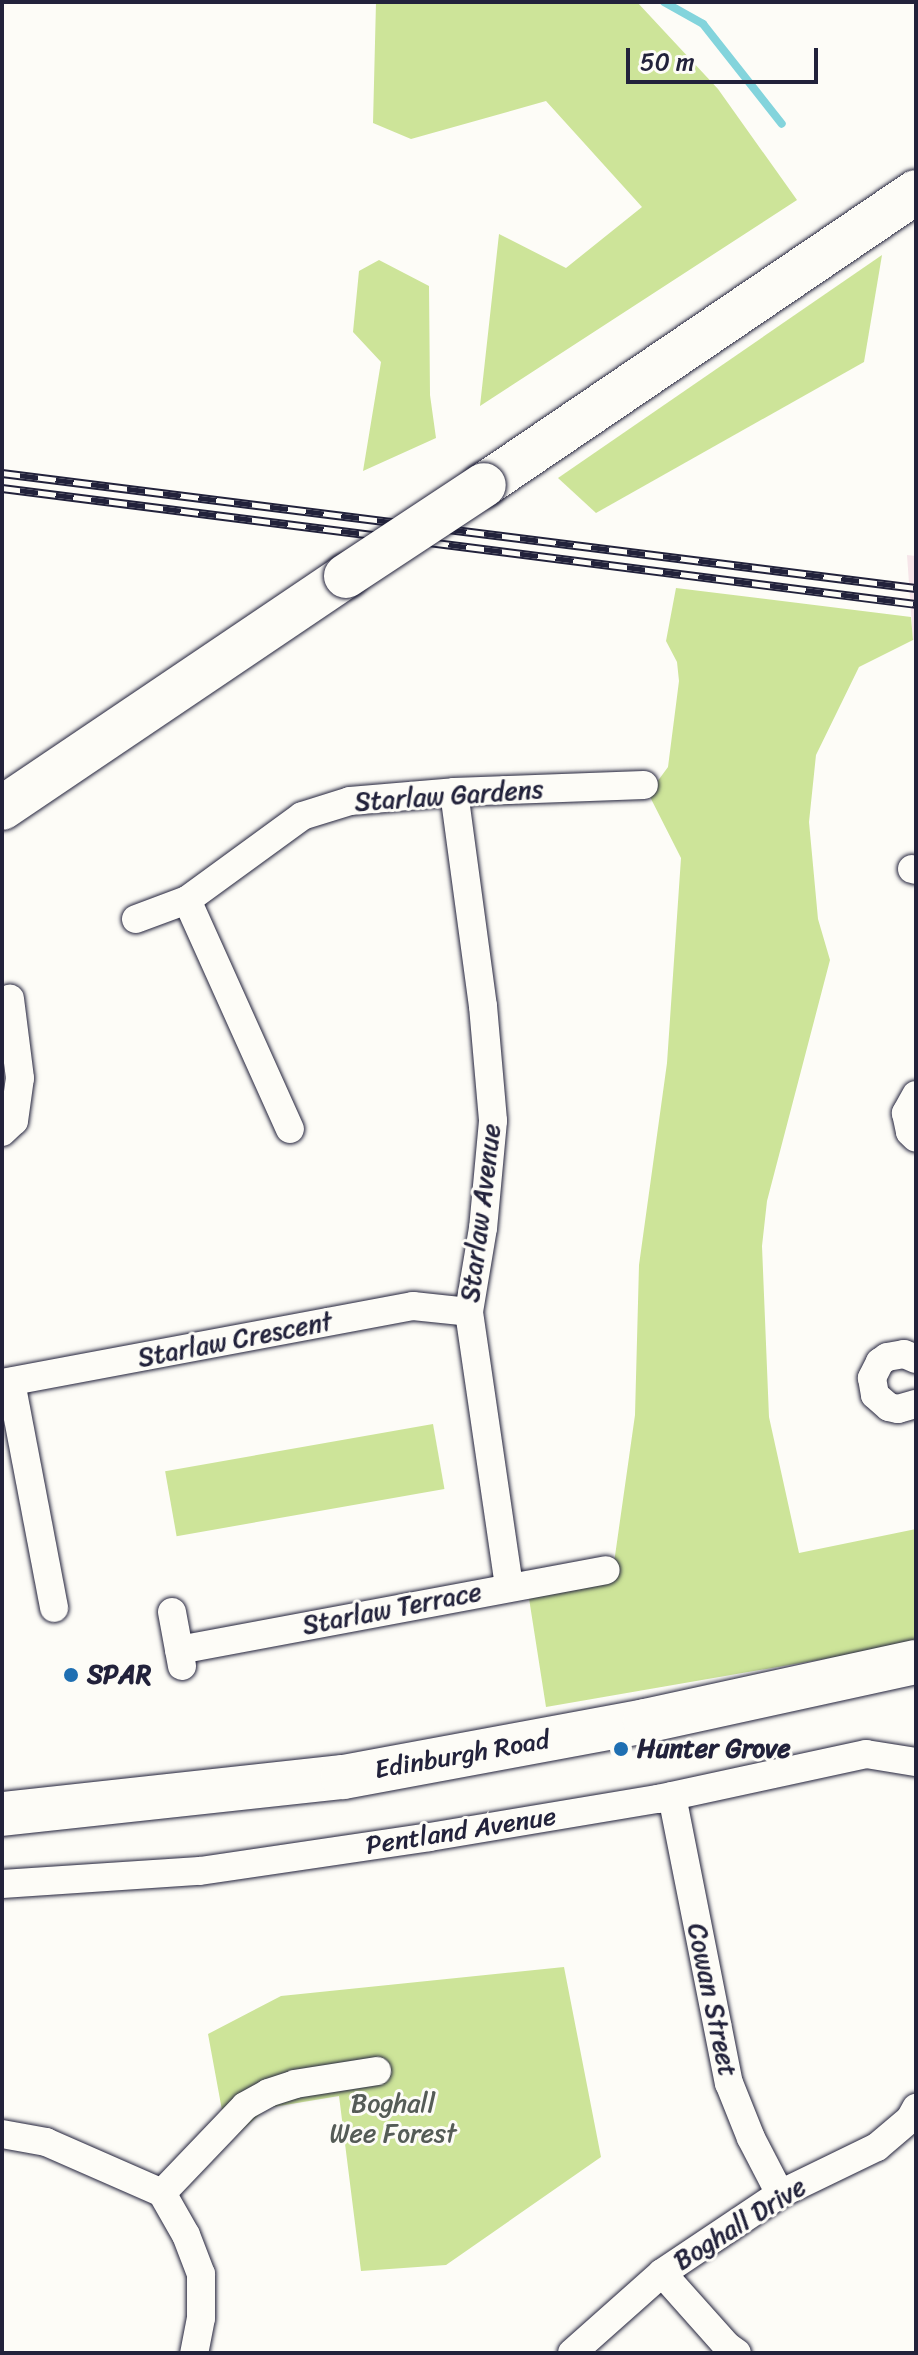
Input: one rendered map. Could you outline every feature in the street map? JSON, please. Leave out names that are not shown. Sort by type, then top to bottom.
[{"type":"main road","points":[[2,808],[916,192]]},
{"type":"main road","name":"Edinburgh Road","points":[[2,1814],[343,1777],[645,1721],[916,1662]]},
{"type":"street","name":"Starlaw Gardens","points":[[136,919],[187,900],[302,816],[350,801],[454,792],[644,785]]},
{"type":"street","name":"Starlaw Avenue","points":[[454,792],[483,1006],[493,1121],[483,1228],[469,1312],[509,1586]]},
{"type":"street","points":[[187,900],[290,1129]]},
{"type":"street","points":[[2,1132],[14,1121],[20,1078],[10,999]]},
{"type":"street","points":[[916,1095],[906,1113],[910,1132],[916,1138]]},
{"type":"street","name":"Starlaw Crescent","points":[[7,1382],[413,1306],[469,1312]]},
{"type":"street","points":[[916,1359],[904,1354],[887,1357],[874,1369],[872,1387],[881,1402],[889,1407],[898,1409],[916,1404]]},
{"type":"street","points":[[7,1382],[54,1608]]},
{"type":"street","name":"Starlaw Terrace","points":[[172,1612],[180,1659],[509,1586],[606,1570]]},
{"type":"street","name":"Pentland Avenue","points":[[2,1884],[200,1871],[430,1837],[672,1796],[866,1754],[916,1762]]},
{"type":"street","name":"Cowan Street","points":[[672,1796],[729,2083],[751,2138],[780,2194]]},
{"type":"street","points":[[162,2193],[245,2106],[268,2093],[295,2084],[377,2071]]},
{"type":"street","name":"Boghall Drive","points":[[572,2353],[662,2273],[780,2194],[877,2147],[910,2119],[916,2108]]},
{"type":"street","points":[[2,2134],[46,2142],[162,2193],[186,2235],[201,2274],[201,2318],[194,2353]]},
{"type":"street","points":[[662,2273],[727,2346],[737,2353]]},
{"type":"shaded area","points":[[907,555],[916,556],[916,640],[913,640]]},
{"type":"green space","points":[[376,2],[637,2],[718,89],[797,200],[480,406],[499,234],[566,268],[642,207],[546,101],[411,139],[373,123]]},
{"type":"green space","points":[[882,255],[864,362],[596,513],[558,478]]},
{"type":"green space","points":[[379,260],[429,286],[430,395],[436,438],[363,471],[381,362],[353,332],[359,271]]},
{"type":"green space","points":[[676,588],[911,617],[913,640],[859,667],[816,755],[809,822],[818,919],[830,960],[767,1201],[762,1246],[769,1417],[799,1553],[916,1529],[916,1643],[546,1707],[528,1592],[612,1577],[635,1415],[639,1265],[667,1063],[681,858],[644,785],[657,782],[668,767],[679,681],[677,662],[666,641]]},
{"type":"green space","points":[[433,1424],[444,1489],[177,1536],[165,1471]]},
{"type":"green space","name":"Boghall Wee Forest","points":[[564,1967],[601,2157],[446,2265],[361,2271],[339,2096],[267,2108],[228,2143],[208,2034],[281,1996]]},
{"type":"waterway","points":[[664,2],[703,24],[782,124]]},
{"type":"railway","points":[[2,473],[916,588]]},
{"type":"railway","points":[[2,488],[916,604]]},
{"type":"place","name":"SPAR","points":[[71,1675]]},
{"type":"place","name":"Hunter Grove","points":[[621,1749]]}]
